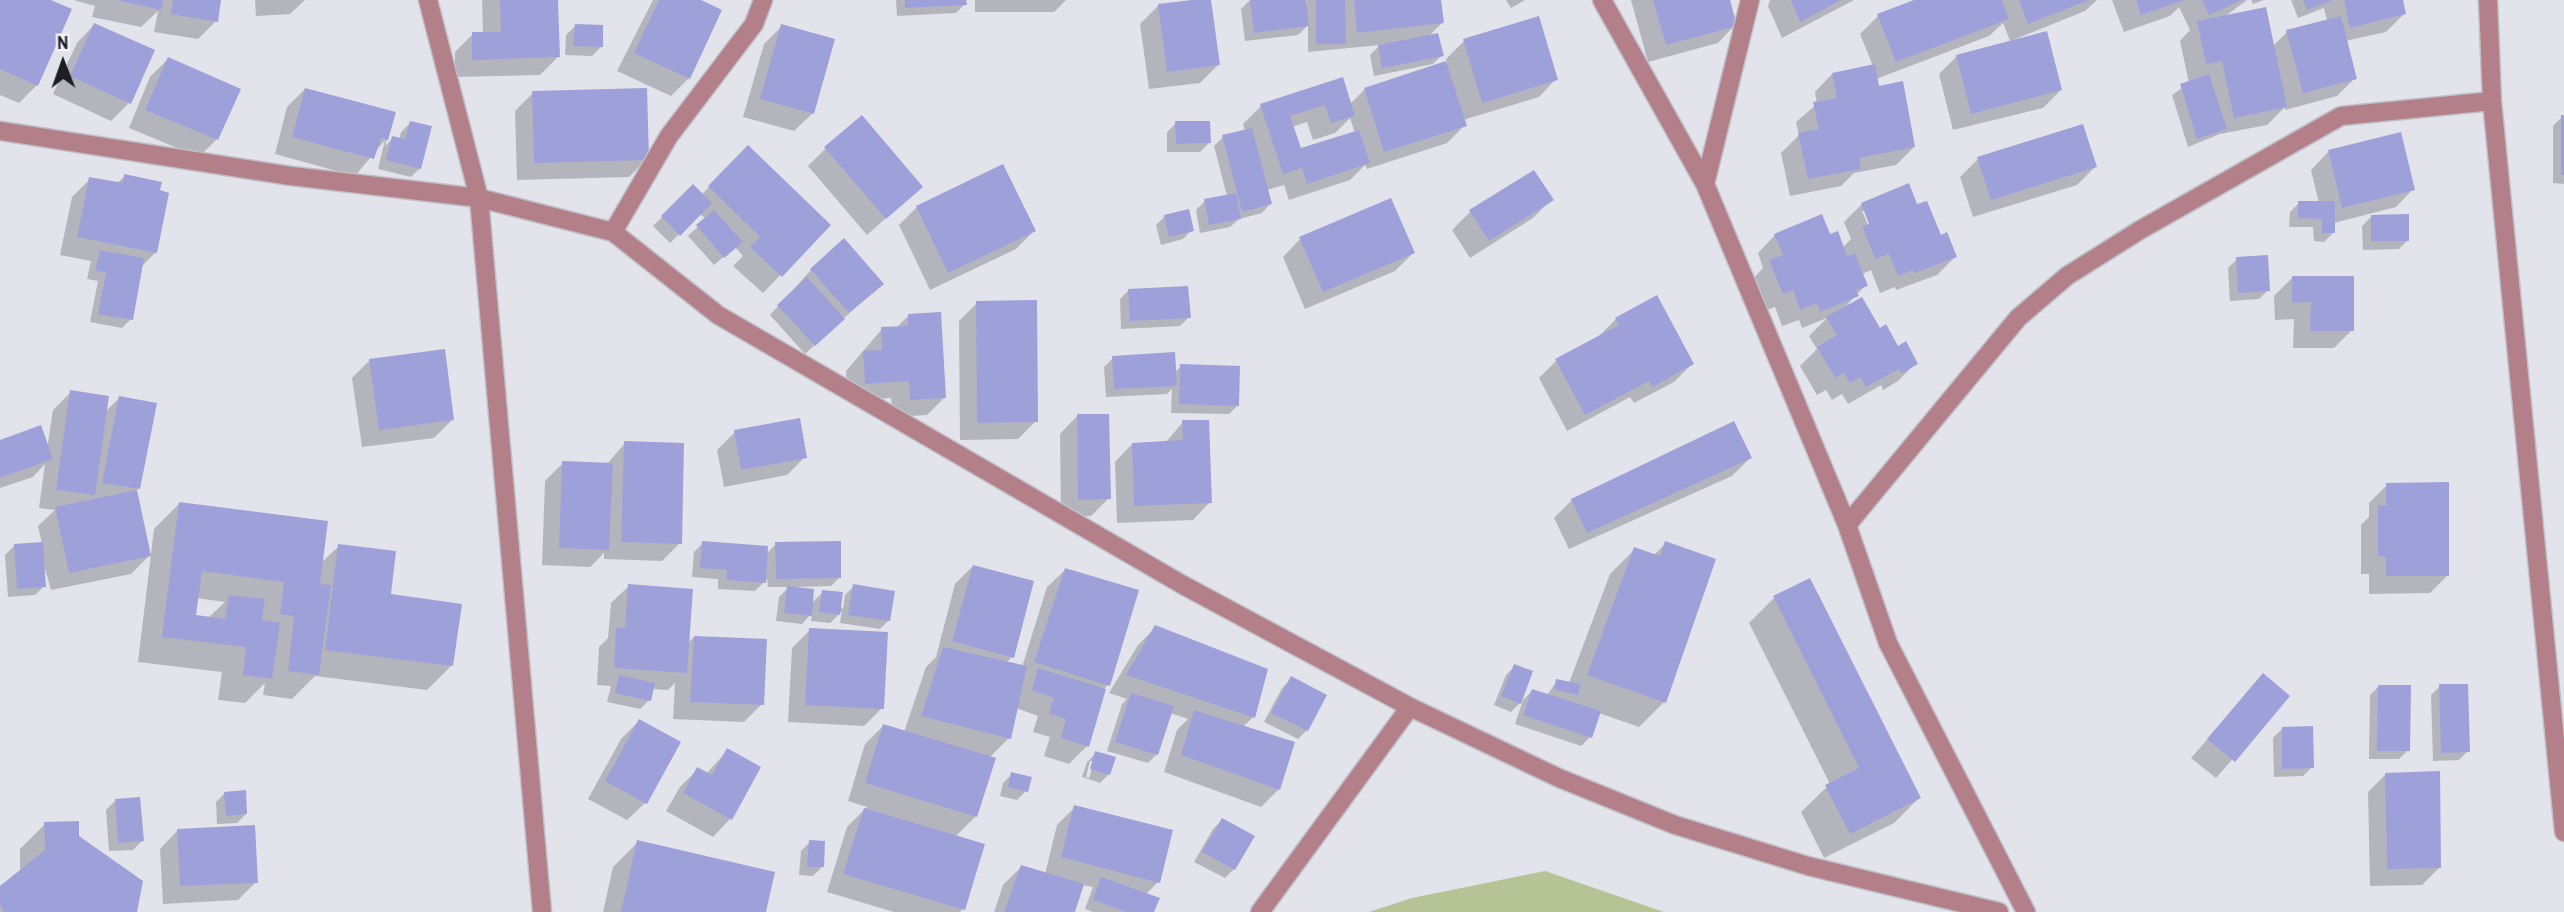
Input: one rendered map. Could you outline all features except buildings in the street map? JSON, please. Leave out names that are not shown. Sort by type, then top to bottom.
[{"type":"street","points":[[428,0],[479,198],[542,912]]},
{"type":"street","points":[[613,232],[669,136],[754,24],[763,0]]},
{"type":"street","points":[[1602,0],[1705,184],[1847,525],[1888,643],[2026,912]]},
{"type":"street","points":[[1705,184],[1750,0]]},
{"type":"street","points":[[2488,0],[2492,102],[2564,832]]},
{"type":"street","points":[[1847,525],[2018,318],[2067,276],[2140,230],[2341,116],[2492,102]]},
{"type":"street","points":[[0,131],[291,176],[479,198],[613,232],[718,315],[1183,585],[1410,707],[1559,778],[1675,825],[1808,866],[1999,912]]},
{"type":"street","points":[[1260,912],[1410,707]]},
{"type":"green space","points":[[1545,871],[1664,912],[1369,912],[1412,898]]}]
